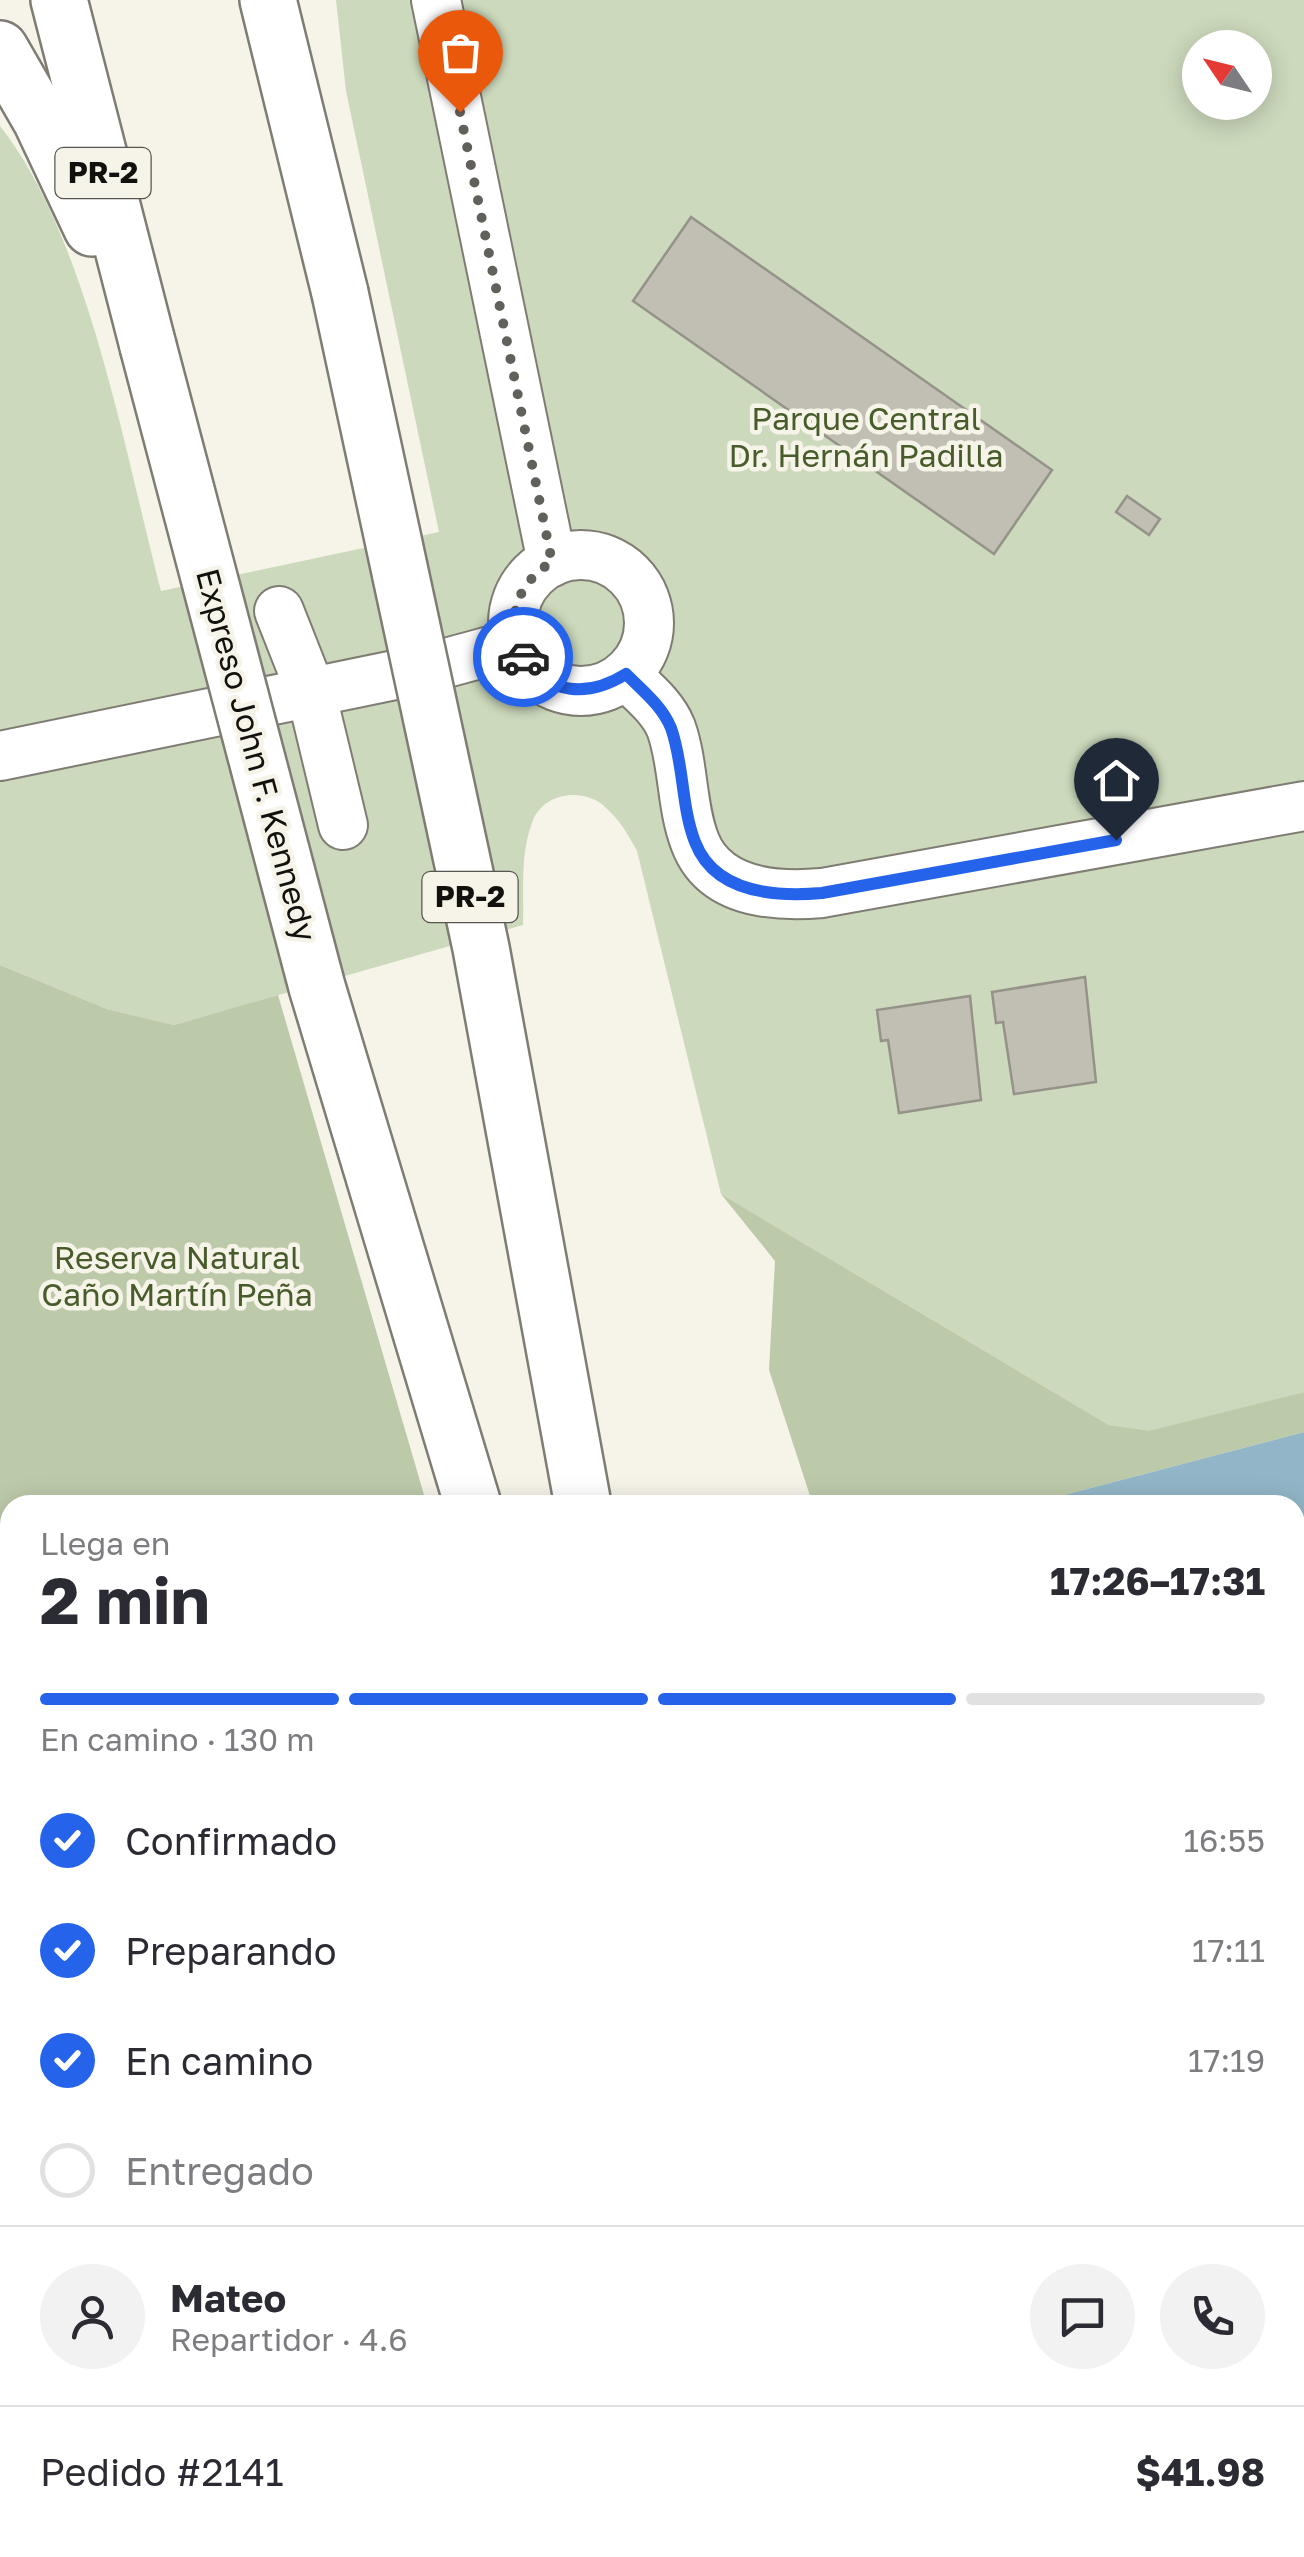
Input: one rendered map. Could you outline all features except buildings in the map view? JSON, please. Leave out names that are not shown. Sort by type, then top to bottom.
[{"type":"highway","name":"Expreso John F. Kennedy","points":[[59,0],[317,988],[471,1495]]},
{"type":"highway","name":"PR-2","points":[[268,0],[340,293],[480,948],[581,1495]]},
{"type":"highway","points":[[293,0],[307,143],[340,293]]},
{"type":"highway","points":[[0,48],[41,120],[148,346]]},
{"type":"lane","points":[[436,0],[552,562]]},
{"type":"lane","points":[[591,555],[606,558],[630,575],[646,599],[648,641],[626,674],[607,686],[568,690],[534,672],[516,644],[517,602],[538,570],[552,562],[591,555]]},
{"type":"lane","points":[[279,611],[311,692],[344,824]]},
{"type":"lane","points":[[0,756],[311,692],[516,644]]},
{"type":"lane","points":[[626,674],[658,706],[670,728],[695,843],[723,875],[766,895],[822,893],[1304,806]]},
{"type":"green space","name":"Parque Central Dr. Hernán Padilla","points":[[336,0],[1304,0],[1304,1392],[1149,1432],[1109,1425],[721,1194],[637,851],[609,811],[585,796],[553,799],[532,823],[524,860],[523,925],[174,1025],[107,1009],[0,965],[0,126],[31,172],[80,286],[117,413],[161,591],[439,532],[346,91]]},
{"type":"green space","name":"Reserva Natural Caño Martín Peña","points":[[0,965],[107,1009],[174,1025],[278,995],[424,1495],[0,1495]]},
{"type":"green space","points":[[721,1194],[1109,1425],[1149,1431],[1304,1392],[1304,1432],[1064,1495],[810,1495],[769,1370],[775,1261]]},
{"type":"water","points":[[1304,1432],[1304,1495],[1064,1495]]},
{"type":"way so far","points":[[460,112],[552,562],[538,570],[517,602],[514,632],[523,657]]},
{"type":"route","points":[[523,657],[547,682],[568,690],[607,686],[626,674],[658,706],[670,728],[695,843],[723,875],[737,885],[766,895],[822,893],[1116,840]]}]
